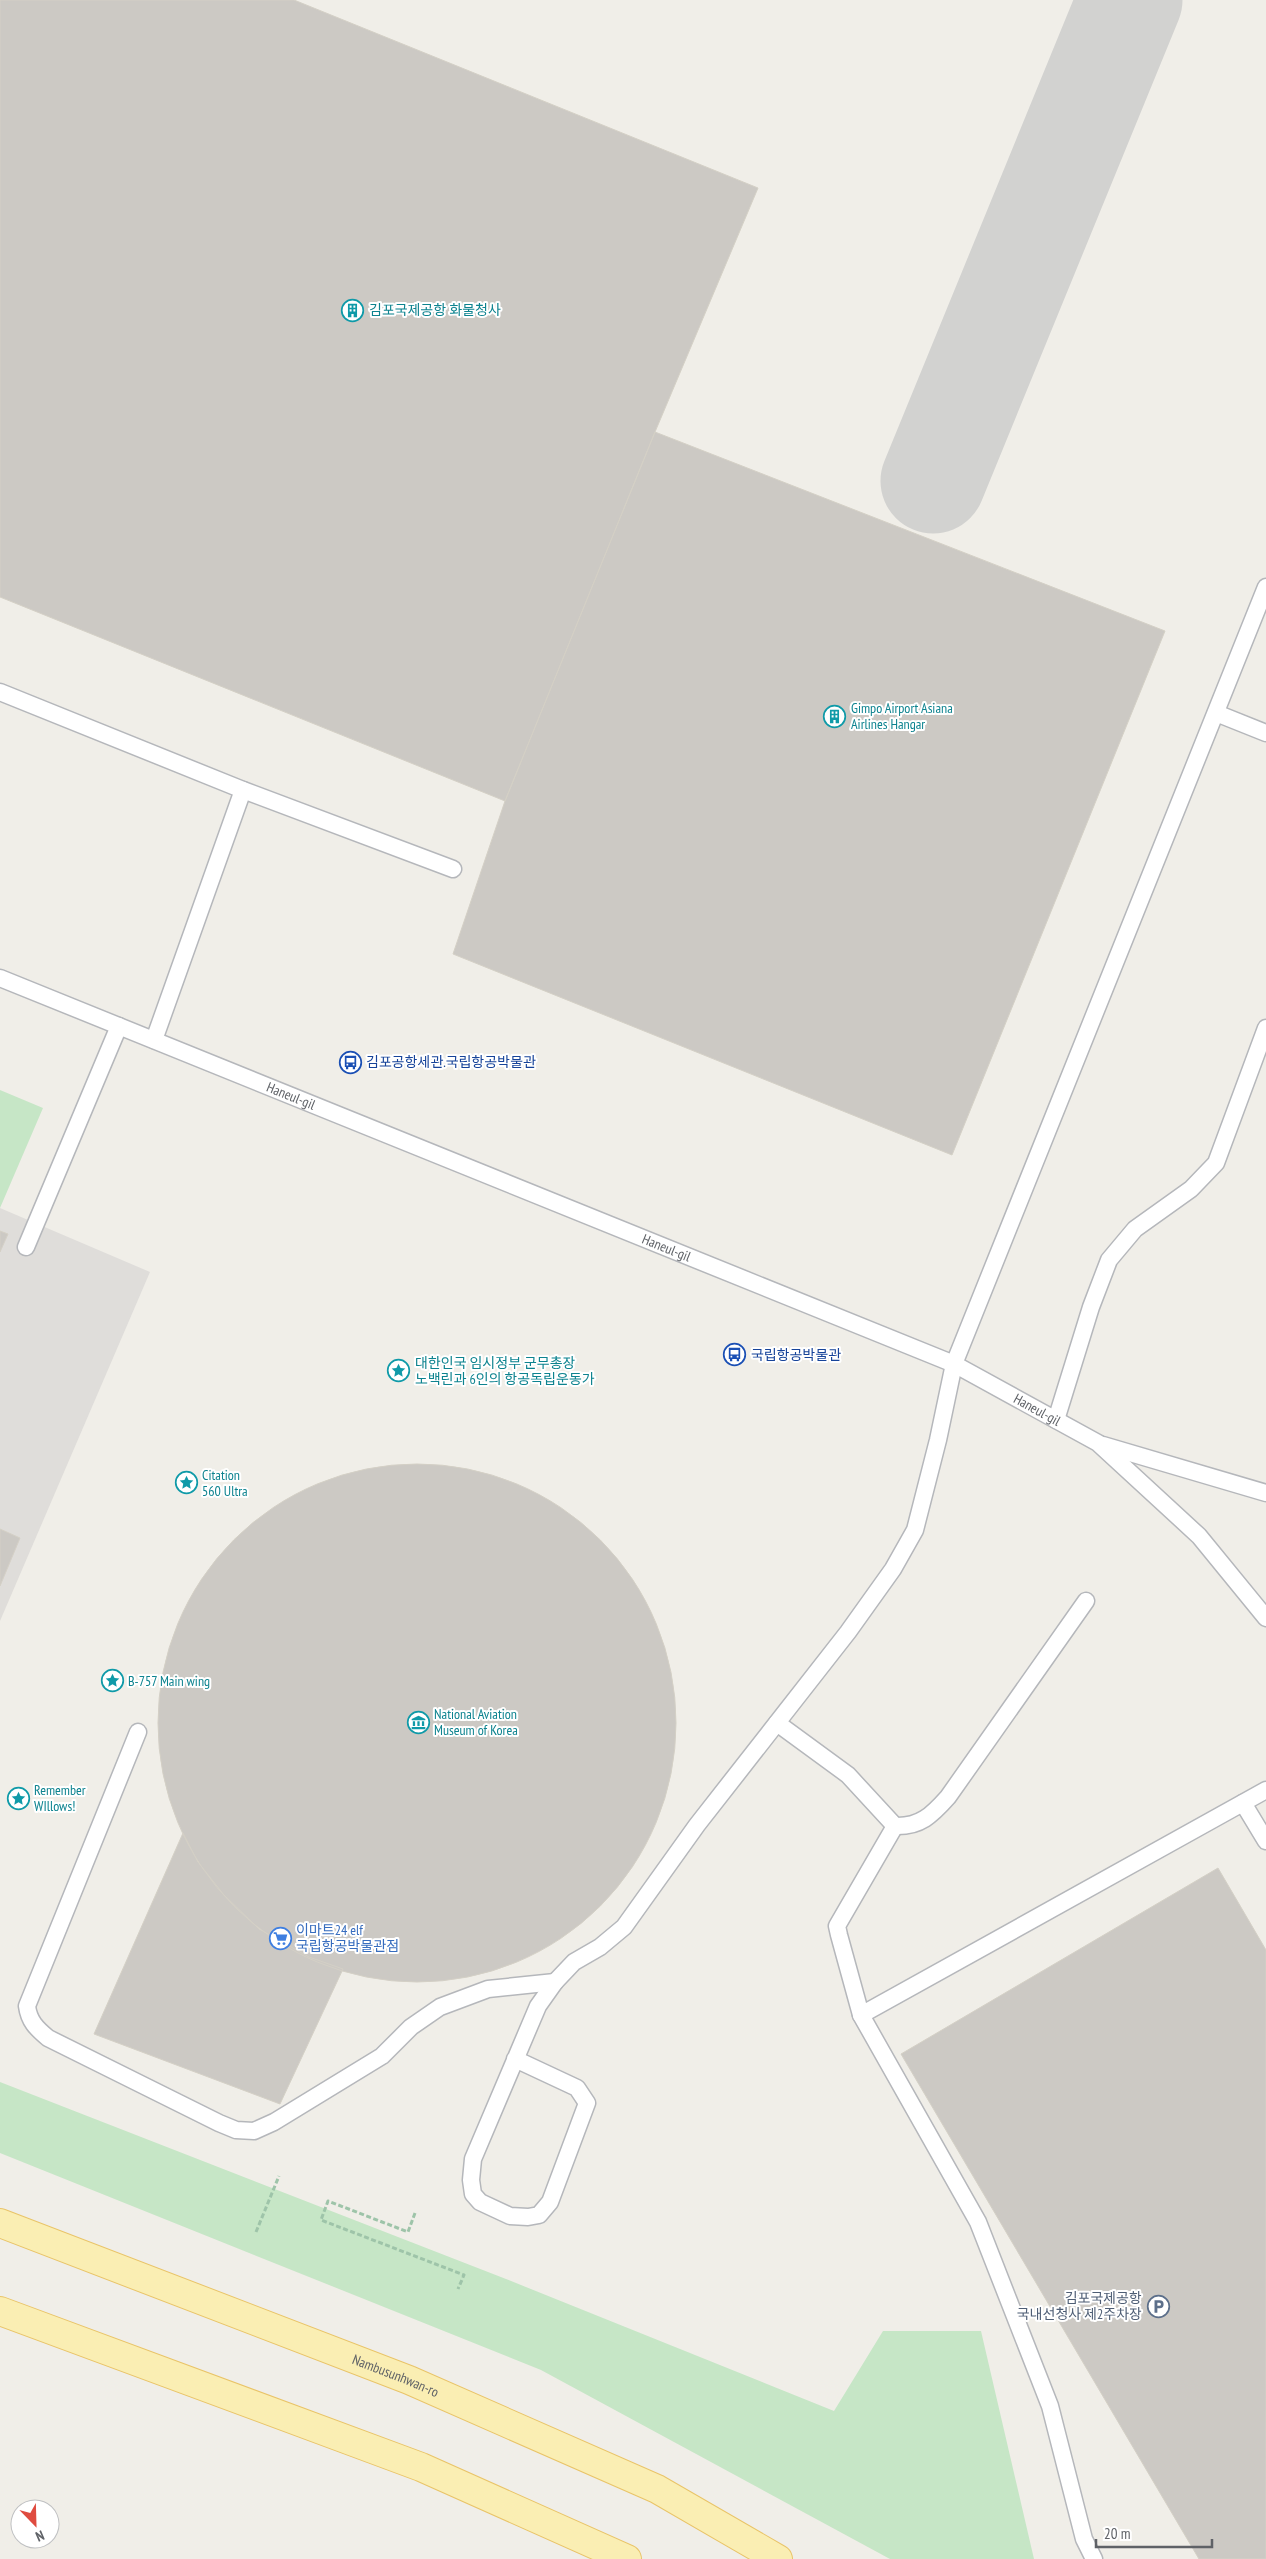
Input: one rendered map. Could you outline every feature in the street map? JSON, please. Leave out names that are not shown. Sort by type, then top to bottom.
[{"type":"main road","name":"Nambusunhwan-ro","points":[[0,2223],[409,2380],[657,2489],[778,2559]]},
{"type":"main road","points":[[0,2312],[421,2467],[627,2559]]},
{"type":"lane","points":[[515,2060],[577,2088],[587,2103],[550,2202],[539,2215],[528,2217],[510,2216],[480,2202],[474,2194],[471,2180],[473,2159],[515,2060],[538,2006],[555,1982],[574,1962],[600,1947],[624,1927],[697,1826],[848,1632],[894,1569],[915,1530],[938,1440],[954,1364],[1266,588]]},
{"type":"lane","points":[[0,692],[243,790],[453,868]]},
{"type":"lane","points":[[1216,712],[1266,733]]},
{"type":"lane","points":[[154,1040],[243,790]]},
{"type":"lane","name":"Haneul-gil","points":[[0,978],[954,1364],[1098,1443],[1199,1536],[1266,1618]]},
{"type":"lane","points":[[26,1247],[119,1026]]},
{"type":"lane","points":[[1056,1420],[1091,1307],[1110,1260],[1135,1229],[1191,1189],[1216,1163],[1266,1028]]},
{"type":"lane","points":[[1098,1443],[1266,1493]]},
{"type":"lane","points":[[777,1723],[848,1775],[896,1826],[910,1826],[924,1821],[948,1797],[1086,1601]]},
{"type":"lane","points":[[138,1732],[27,2006],[29,2018],[48,2038],[219,2123],[236,2130],[254,2131],[300,2109],[374,2061],[411,2027],[440,2007],[488,1989],[555,1982]]},
{"type":"lane","points":[[861,2015],[1266,1790]]},
{"type":"lane","points":[[1243,1803],[1266,1841]]},
{"type":"lane","points":[[896,1826],[837,1926],[861,2015],[978,2222],[1050,2406],[1084,2539],[1094,2559]]},
{"type":"path","points":[[256,2232],[279,2176]]},
{"type":"path","points":[[416,2213],[408,2232],[328,2202],[321,2220],[464,2275],[458,2289]]},
{"type":"shaded area","points":[[0,1208],[150,1272],[0,1621]]},
{"type":"green space","points":[[0,1090],[43,1108],[0,1208]]},
{"type":"green space","points":[[0,2082],[506,2279],[834,2411],[883,2331],[981,2331],[1034,2559],[890,2559],[541,2370],[0,2153]]},
{"type":"building","name":"김포국제공항 화물청사","points":[[0,0],[294,0],[758,188],[655,432],[505,801],[0,597]]},
{"type":"building","name":"Gimpo Airport Asiana Airlines Hangar","points":[[655,432],[1165,631],[952,1155],[453,954],[505,801]]},
{"type":"building","points":[[0,1231],[8,1234],[0,1252]]},
{"type":"building","name":"National Aviation Museum of Korea","points":[[417,1464],[467,1469],[492,1475],[516,1484],[561,1508],[600,1540],[632,1579],[656,1624],[665,1648],[671,1673],[676,1723],[671,1773],[665,1798],[656,1822],[632,1867],[600,1906],[561,1938],[516,1962],[492,1971],[467,1977],[417,1982],[367,1977],[342,1971],[318,1962],[273,1938],[234,1906],[202,1867],[178,1822],[169,1798],[163,1773],[158,1723],[163,1673],[169,1648],[178,1624],[202,1579],[234,1540],[273,1508],[318,1484],[342,1475],[367,1469]]},
{"type":"building","points":[[0,1529],[20,1538],[0,1586]]},
{"type":"building","points":[[183,1833],[198,1862],[224,1895],[259,1929],[309,1957],[343,1969],[280,2104],[94,2034]]},
{"type":"building","name":"김포국제공항 국내선청사 제2주차장","points":[[1218,1868],[1266,1950],[1266,2559],[1199,2559],[901,2054]]},
{"type":"taxiway","points":[[933,481],[1130,0]]},
{"type":"place","name":"김포국제공항 화물청사","points":[[353,310]]},
{"type":"place","name":"Gimpo Airport Asiana Airlines Hangar","points":[[835,716]]},
{"type":"place","name":"김포공항세관.국립항공박물관","points":[[350,1062]]},
{"type":"place","name":"국립항공박물관","points":[[735,1355]]},
{"type":"place","name":"대한인국 임시정부 군무총장 노백린과 6인의 항공독립운동가","points":[[399,1371]]},
{"type":"place","name":"Citation 560 Ultra","points":[[186,1483]]},
{"type":"place","name":"B-757 Main wing","points":[[112,1681]]},
{"type":"place","name":"National Aviation Museum of Korea","points":[[418,1722]]},
{"type":"place","name":"Remember WIllows!","points":[[18,1798]]},
{"type":"place","name":"이마트24 elf 국립항공박물관점","points":[[280,1938]]},
{"type":"place","name":"김포국제공항 국내선청사 제2주차장","points":[[1158,2306]]}]
